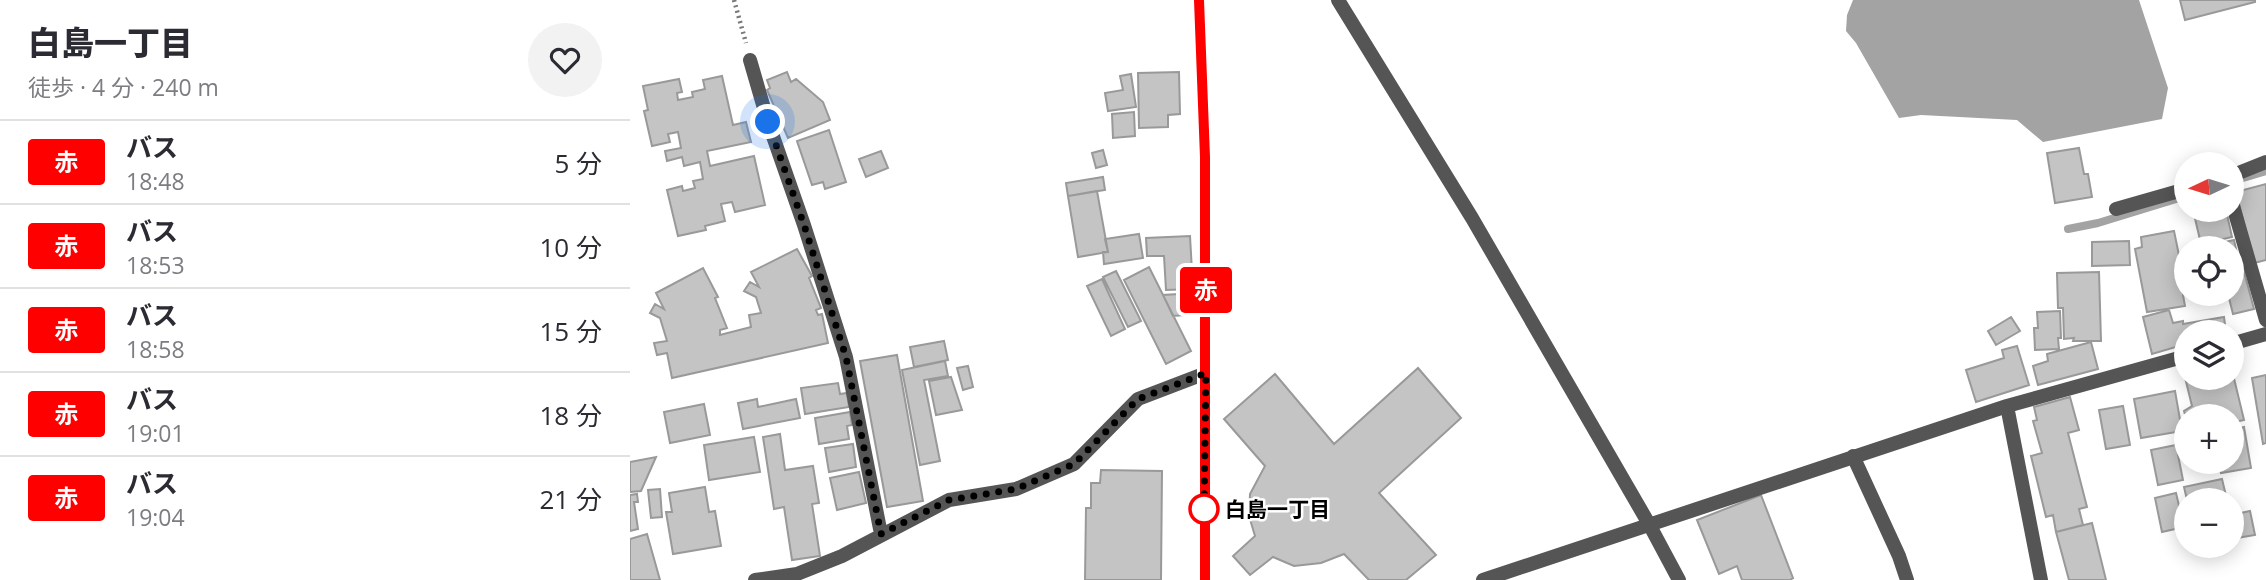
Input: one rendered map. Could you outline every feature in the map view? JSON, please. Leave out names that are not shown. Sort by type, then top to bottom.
[{"type":"street","points":[[1199,0],[1204,130],[1205,580]]},
{"type":"street","points":[[1338,0],[1472,218],[1679,580]]},
{"type":"street","points":[[750,60],[846,357],[881,534]]},
{"type":"street","points":[[2244,171],[2266,162]]},
{"type":"street","points":[[2116,209],[2174,192]]},
{"type":"street","points":[[2238,222],[2266,320]]},
{"type":"street","points":[[2244,340],[2266,334]]},
{"type":"street","points":[[1483,580],[2007,406],[2174,359]]},
{"type":"street","points":[[755,580],[797,575],[842,556],[949,500],[1016,489],[1074,464],[1138,399],[1206,373]]},
{"type":"street","points":[[2007,406],[2041,580]]},
{"type":"street","points":[[1853,456],[1899,556],[1907,580]]},
{"type":"path","points":[[734,0],[750,60]]},
{"type":"shaded area","points":[[1853,0],[2139,0],[2168,88],[2162,119],[2043,142],[2017,120],[1921,115],[1899,118],[1856,43],[1846,31],[1847,15]]},
{"type":"building","points":[[2180,0],[2255,0],[2255,2],[2185,20]]},
{"type":"building","points":[[787,72],[791,82],[796,79],[823,102],[830,120],[788,138],[767,90],[770,88],[767,80]]},
{"type":"building","points":[[1179,72],[1180,114],[1168,115],[1168,127],[1139,128],[1138,73]]},
{"type":"building","points":[[1131,74],[1136,107],[1108,111],[1105,93],[1123,90],[1120,76]]},
{"type":"building","points":[[722,76],[733,125],[746,122],[751,142],[707,151],[710,166],[754,156],[765,205],[735,212],[732,202],[721,204],[725,221],[705,226],[706,230],[678,236],[667,190],[682,186],[683,191],[695,188],[693,181],[703,179],[700,162],[684,166],[682,157],[667,161],[665,151],[681,148],[678,132],[668,134],[670,142],[652,146],[644,111],[648,110],[643,86],[679,79],[682,92],[677,93],[678,100],[693,97],[692,92],[705,89],[703,80]]},
{"type":"building","points":[[1134,112],[1135,136],[1113,138],[1112,114]]},
{"type":"building","points":[[829,130],[846,182],[825,189],[823,182],[812,185],[797,141]]},
{"type":"building","points":[[2079,148],[2092,197],[2055,203],[2047,153]]},
{"type":"building","points":[[1103,150],[1107,165],[1096,168],[1092,153]]},
{"type":"building","points":[[881,151],[888,168],[866,177],[859,159]]},
{"type":"building","points":[[1103,177],[1105,190],[1068,196],[1066,183]]},
{"type":"building","points":[[2266,184],[2266,260],[2254,263],[2244,222],[2244,190]]},
{"type":"building","points":[[1097,191],[1108,252],[1078,257],[1068,196]]},
{"type":"building","points":[[2196,222],[2229,222],[2232,236],[2199,236]]},
{"type":"building","points":[[2174,231],[2174,306],[2185,306],[2147,312],[2135,249],[2142,247],[2141,237]]},
{"type":"building","points":[[1139,234],[1143,258],[1104,264],[1103,252],[1108,252],[1105,239]]},
{"type":"building","points":[[1190,236],[1193,289],[1166,290],[1164,256],[1147,256],[1146,238]]},
{"type":"building","points":[[2129,241],[2130,265],[2092,266],[2092,242]]},
{"type":"building","points":[[797,249],[812,276],[809,278],[821,308],[816,310],[818,315],[822,314],[828,343],[672,378],[667,353],[657,355],[654,343],[667,341],[660,318],[650,313],[655,304],[664,309],[656,293],[703,268],[718,297],[715,298],[727,328],[720,330],[720,335],[751,327],[749,315],[761,313],[756,297],[744,291],[750,282],[759,287],[751,272]]},
{"type":"building","points":[[1149,267],[1191,351],[1166,364],[1124,280]]},
{"type":"building","points":[[1116,271],[1141,321],[1128,327],[1103,277]]},
{"type":"building","points":[[2099,272],[2101,341],[2064,339],[2063,308],[2058,308],[2057,273]]},
{"type":"building","points":[[2244,272],[2254,309],[2233,314],[2231,306],[2244,306]]},
{"type":"building","points":[[1102,279],[1125,329],[1111,336],[1087,286]]},
{"type":"building","points":[[1196,293],[1198,314],[1173,316],[1163,295]]},
{"type":"building","points":[[2169,310],[2174,323],[2174,348],[2152,354],[2143,317]]},
{"type":"building","points":[[2060,311],[2059,349],[2035,350],[2034,328],[2038,328],[2037,312]]},
{"type":"building","points":[[2011,317],[2020,331],[1996,345],[1988,331]]},
{"type":"building","points":[[944,341],[948,360],[914,367],[910,347]]},
{"type":"building","points":[[2091,342],[2098,369],[2038,385],[2033,366],[2048,361],[2047,354]]},
{"type":"building","points":[[2017,346],[2029,385],[1976,402],[1966,370],[2004,358],[2002,350]]},
{"type":"building","points":[[897,355],[923,501],[887,507],[860,361]]},
{"type":"building","points":[[945,361],[948,376],[924,380],[940,461],[920,465],[902,370]]},
{"type":"building","points":[[968,366],[973,387],[963,390],[957,368]]},
{"type":"building","points":[[1418,368],[1461,418],[1379,493],[1436,555],[1406,580],[1369,580],[1344,554],[1321,563],[1294,566],[1273,557],[1250,575],[1233,556],[1255,536],[1249,516],[1250,494],[1265,466],[1224,419],[1275,374],[1334,444]]},
{"type":"building","points":[[2266,375],[2266,443],[2263,444],[2252,378]]},
{"type":"building","points":[[951,377],[962,410],[936,415],[929,381]]},
{"type":"building","points":[[838,383],[840,394],[847,393],[849,407],[805,414],[801,388]]},
{"type":"building","points":[[2188,390],[2237,390],[2240,404],[2192,404]]},
{"type":"building","points":[[2175,391],[2177,404],[2174,404],[2174,432],[2141,438],[2134,399]]},
{"type":"building","points":[[2070,397],[2079,430],[2068,433],[2087,507],[2079,509],[2083,525],[2056,532],[2053,515],[2046,517],[2031,456],[2042,453],[2033,421],[2037,420],[2034,407]]},
{"type":"building","points":[[757,399],[758,407],[796,399],[800,418],[743,429],[738,403]]},
{"type":"building","points":[[704,404],[710,435],[670,443],[664,412]]},
{"type":"building","points":[[2123,406],[2130,445],[2106,449],[2099,410]]},
{"type":"building","points":[[850,412],[852,425],[847,426],[849,439],[819,444],[815,418]]},
{"type":"building","points":[[2244,427],[2251,468],[2244,469]]},
{"type":"building","points":[[780,434],[785,470],[813,466],[819,503],[812,504],[820,556],[792,560],[784,507],[774,509],[763,437]]},
{"type":"building","points":[[754,437],[760,472],[709,480],[704,445]]},
{"type":"building","points":[[853,444],[856,467],[829,472],[825,448]]},
{"type":"building","points":[[2174,445],[2174,474],[2182,474],[2183,480],[2158,485],[2151,450]]},
{"type":"building","points":[[656,457],[641,491],[630,492],[630,462]]},
{"type":"building","points":[[1101,470],[1162,471],[1161,580],[1085,580],[1086,508],[1091,508],[1091,483],[1100,483]]},
{"type":"building","points":[[859,472],[866,503],[837,510],[830,478]]},
{"type":"building","points":[[2222,479],[2224,488],[2184,488]]},
{"type":"building","points":[[705,487],[709,512],[715,511],[721,546],[673,554],[666,512],[672,512],[669,493]]},
{"type":"building","points":[[660,489],[662,517],[651,518],[648,490]]},
{"type":"building","points":[[2174,493],[2174,529],[2162,532],[2155,498]]},
{"type":"building","points":[[637,494],[638,502],[634,502],[638,529],[630,531],[630,495]]},
{"type":"building","points":[[1761,495],[1793,578],[1790,580],[1742,580],[1737,566],[1719,574],[1697,520]]},
{"type":"building","points":[[2250,511],[2255,535],[2244,537],[2244,512]]},
{"type":"building","points":[[2092,523],[2106,580],[2069,580],[2056,532]]},
{"type":"building","points":[[647,534],[660,580],[630,580],[630,539]]},
{"type":"waterway","points":[[2244,178],[2266,171]]},
{"type":"waterway","points":[[2068,229],[2098,223],[2174,200]]},
{"type":"bus line","name":"赤","points":[[1199,0],[1205,157],[1205,580]]},
{"type":"place","name":"白島一丁目","points":[[1204,509]]},
{"type":"route","points":[[768,122],[846,357],[881,534],[949,500],[1016,489],[1074,464],[1138,399],[1206,373],[1204,509]]}]
